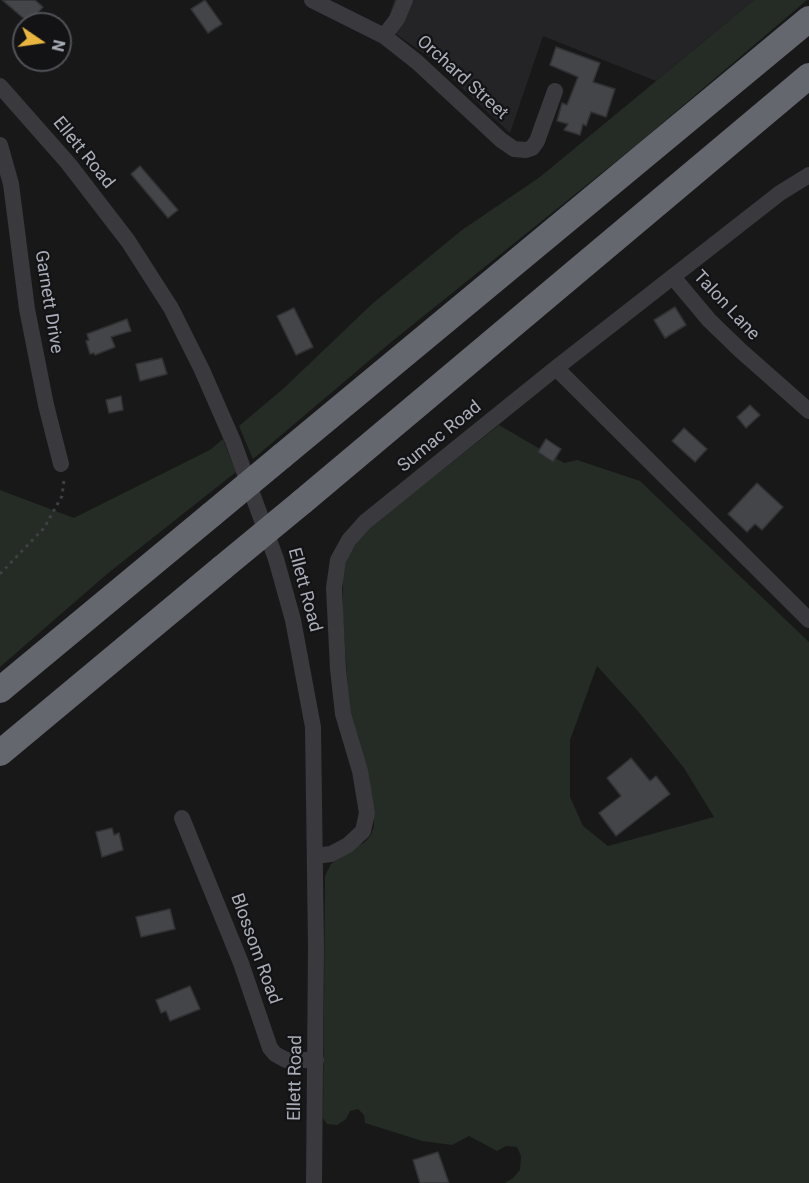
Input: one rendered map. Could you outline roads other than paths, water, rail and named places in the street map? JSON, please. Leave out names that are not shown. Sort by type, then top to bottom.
[{"type":"highway","points":[[0,690],[809,19]]},
{"type":"highway","points":[[0,753],[809,76]]},
{"type":"street","name":"Orchard Street","points":[[312,0],[384,36],[417,62],[501,140],[514,149],[532,148],[537,141],[555,92]]},
{"type":"street","points":[[384,36],[397,19],[405,0]]},
{"type":"street","name":"Ellett Road","points":[[0,86],[68,163],[128,241],[171,308],[202,370],[233,441],[276,558],[293,620],[313,728],[316,1060],[314,1183]]},
{"type":"street","name":"Garnett Drive","points":[[0,145],[11,184],[33,339],[61,464]]},
{"type":"street","points":[[673,277],[780,193],[801,189],[809,175]]},
{"type":"street","name":"Talon Lane","points":[[556,368],[673,277],[708,320],[809,411]]},
{"type":"street","points":[[556,368],[809,620]]},
{"type":"street","name":"Sumac Road","points":[[315,856],[331,854],[348,845],[363,831],[367,813],[360,771],[343,714],[334,588],[338,560],[349,540],[365,522],[556,368]]},
{"type":"street","name":"Blossom Road","points":[[182,818],[242,963],[270,1048],[286,1060],[316,1060]]}]
